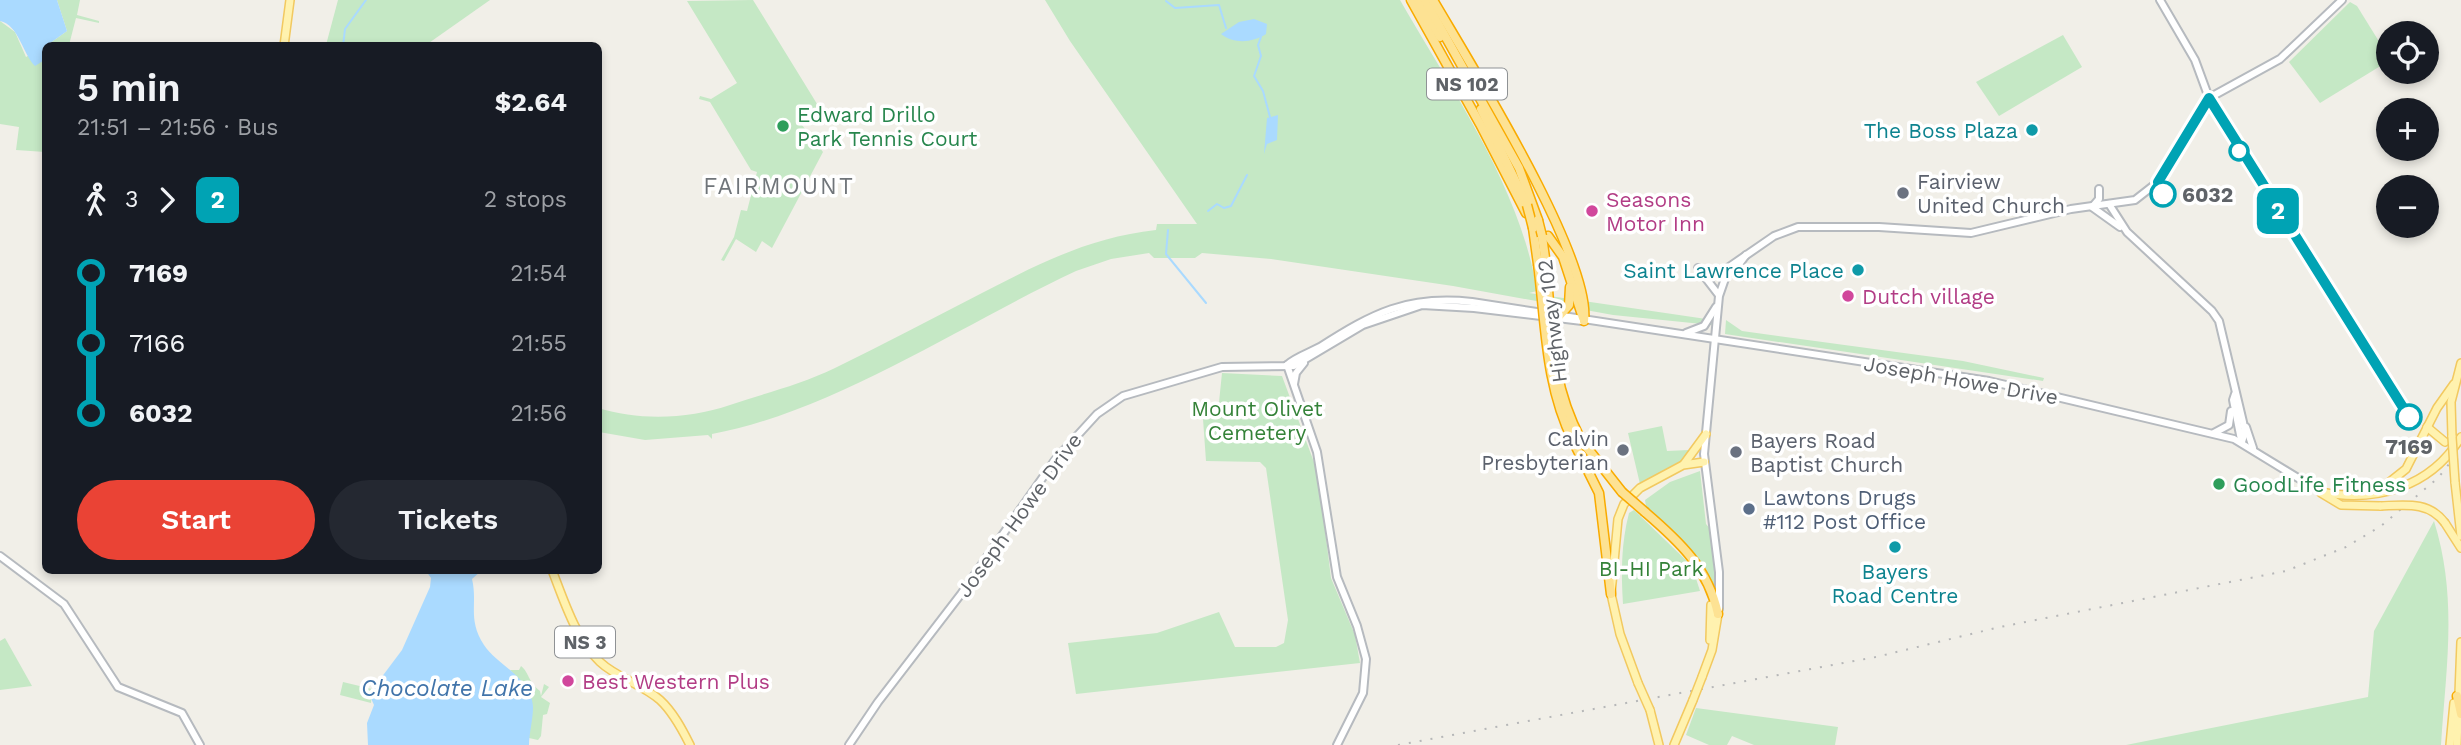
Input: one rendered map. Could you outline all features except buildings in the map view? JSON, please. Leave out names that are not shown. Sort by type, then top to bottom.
[{"type":"highway","points":[[1411,0],[1526,209]]},
{"type":"highway","name":"Highway 102","points":[[1418,0],[1472,93],[1526,209],[1545,236],[1542,265]]},
{"type":"highway","name":"Highway 102","points":[[1425,0],[1519,168],[1536,224],[1542,265],[1548,365],[1560,413],[1577,440],[1622,492],[1690,554],[1706,575],[1718,614]]},
{"type":"highway","points":[[1433,0],[1527,166],[1560,232],[1581,287],[1586,308],[1584,321]]},
{"type":"highway","points":[[1545,236],[1568,271],[1584,321]]},
{"type":"highway","points":[[1560,315],[1568,309],[1570,300],[1568,271]]},
{"type":"highway","name":"Highway 102","points":[[1577,440],[1599,494],[1611,594]]},
{"type":"highway","name":"NS 102","points":[[1690,554],[1705,582],[1711,605]]},
{"type":"highway","points":[[2457,695],[2461,714]]},
{"type":"main road","points":[[284,42],[289,0]]},
{"type":"main road","points":[[2160,0],[2195,60],[2209,98]]},
{"type":"main road","points":[[1674,745],[1710,654],[1718,614],[1719,572],[1704,462],[1719,299],[1727,273],[1734,271],[1746,255],[1781,232],[1806,226],[1971,233],[2091,206],[2134,200],[2158,182],[2209,98],[2280,59],[2342,0]]},
{"type":"main road","points":[[2091,206],[2099,199],[2099,189]]},
{"type":"main road","points":[[2109,204],[2127,232]]},
{"type":"main road","points":[[2091,206],[2127,232],[2215,314],[2227,342],[2235,394],[2245,432],[2242,442]]},
{"type":"main road","points":[[1698,268],[1719,299]]},
{"type":"main road","name":"Joseph Howe Drive","points":[[1287,365],[1357,322],[1410,302],[1448,299],[1584,321]]},
{"type":"main road","points":[[1683,334],[1704,326],[1719,299]]},
{"type":"main road","name":"Joseph Howe Drive","points":[[849,745],[877,702],[961,594],[1055,460],[1097,414],[1123,396],[1199,372],[1242,365],[1287,365],[1306,361],[1363,325],[1422,305],[1584,321],[1964,376],[2242,442],[2321,492]]},
{"type":"main road","points":[[1294,386],[1296,373],[1306,361]]},
{"type":"main road","points":[[2461,363],[2454,384],[2449,439],[2461,536]]},
{"type":"main road","points":[[1287,365],[1321,468],[1337,578],[1366,659],[1363,693],[1338,742]]},
{"type":"main road","points":[[2377,493],[2406,469],[2427,427],[2454,384]]},
{"type":"main road","points":[[2212,433],[2229,425],[2235,394]]},
{"type":"main road","points":[[2234,403],[2242,442]]},
{"type":"main road","points":[[2243,422],[2253,448]]},
{"type":"main road","points":[[2427,427],[2449,439]]},
{"type":"main road","points":[[1683,465],[1706,434]]},
{"type":"main road","points":[[2321,492],[2358,496],[2395,491],[2419,481],[2444,459],[2461,437]]},
{"type":"main road","points":[[1658,745],[1650,709],[1620,635],[1611,594],[1615,535],[1624,504],[1640,488],[1683,465],[1704,462]]},
{"type":"main road","points":[[2321,492],[2341,505],[2420,505],[2436,513],[2461,548]]},
{"type":"main road","points":[[0,556],[64,604],[118,687],[182,713],[200,745]]},
{"type":"main road","name":"NS 3","points":[[554,574],[576,627],[592,653],[614,672],[660,700],[690,745]]},
{"type":"main road","name":"NS 102","points":[[1710,654],[1711,605]]},
{"type":"main road","points":[[2457,745],[2461,642]]},
{"type":"main road","points":[[2450,745],[2451,712],[2457,695]]},
{"type":"green space","points":[[57,0],[80,0],[77,15],[99,23],[76,18],[70,42],[52,42],[67,31]]},
{"type":"green space","points":[[338,0],[490,0],[430,42],[327,42]]},
{"type":"green space","points":[[753,0],[822,112],[802,125],[823,152],[772,248],[762,241],[756,252],[736,239],[724,261],[721,260],[734,237],[741,210],[747,211],[757,172],[751,170],[710,102],[699,99],[700,96],[711,99],[737,83],[687,1]]},
{"type":"green space","points":[[1045,0],[1400,0],[1462,104],[1500,177],[1528,252],[1537,291],[1529,293],[1713,320],[1712,325],[1613,315],[1453,286],[1271,259],[1202,253],[1195,258],[1154,258],[1149,253],[1111,259],[1076,271],[851,386],[758,423],[712,434],[712,439],[708,435],[645,440],[602,433],[602,409],[631,415],[664,417],[714,410],[822,374],[1066,253],[1132,233],[1156,230],[1157,224],[1197,224],[1070,41]]},
{"type":"green space","points":[[2350,2],[2357,6],[2376,37],[2376,69],[2320,103],[2289,62]]},
{"type":"green space","points":[[0,21],[15,32],[26,57],[42,48],[42,152],[16,150],[19,127],[0,124]]},
{"type":"green space","points":[[2063,35],[2082,67],[1999,116],[1976,82]]},
{"type":"green space","points":[[1726,320],[1742,331],[1963,361],[2044,378],[2043,381],[1725,334]]},
{"type":"green space","name":"Mount Olivet Cemetery","points":[[1222,373],[1282,376],[1318,473],[1331,578],[1355,635],[1360,663],[1076,694],[1068,643],[1157,633],[1219,612],[1235,647],[1276,647],[1284,643],[1288,620],[1266,468],[1260,462],[1206,461],[1203,419],[1215,418],[1218,412]]},
{"type":"green space","points":[[1662,426],[1667,451],[1689,450],[1685,459],[1640,484],[1628,433]]},
{"type":"green space","name":"BI-HI Park","points":[[1700,471],[1706,524],[1711,530],[1716,593],[1702,564],[1679,537],[1646,506],[1645,500],[1670,482]]},
{"type":"green space","name":"BI-HI Park","points":[[1634,510],[1692,566],[1700,591],[1623,604],[1623,547],[1629,513]]},
{"type":"green space","points":[[2434,521],[2446,578],[2448,605],[2441,745],[2126,745],[2368,697],[2374,631]]},
{"type":"green space","points":[[5,638],[32,686],[0,690],[0,641]]},
{"type":"green space","points":[[521,666],[541,696],[544,684],[549,687],[541,697],[550,703],[547,714],[543,715],[541,736],[538,740],[529,738],[523,683],[510,670],[519,670]]},
{"type":"green space","points":[[343,682],[372,689],[371,703],[340,695]]},
{"type":"green space","points":[[1696,708],[1838,727],[1835,745],[1754,745],[1732,736],[1727,745],[1709,745],[1686,735]]},
{"type":"water","points":[[0,0],[57,0],[67,31],[52,42],[42,42],[42,62],[35,66],[12,28],[0,21]]},
{"type":"water","points":[[1254,19],[1267,24],[1266,34],[1243,41],[1221,34],[1239,22]]},
{"type":"water","points":[[1278,115],[1277,140],[1267,144],[1264,154],[1267,118]]},
{"type":"water","name":"Chocolate Lake","points":[[428,574],[478,574],[472,579],[476,627],[490,653],[527,688],[533,707],[529,745],[368,745],[367,723],[374,705],[369,694],[402,650],[430,587],[431,578]]},
{"type":"waterway","points":[[343,42],[345,29],[366,0]]},
{"type":"waterway","points":[[1166,1],[1175,8],[1219,5],[1226,28]]},
{"type":"waterway","points":[[1261,37],[1258,45],[1261,56],[1254,76],[1263,91],[1270,117]]},
{"type":"waterway","points":[[1208,211],[1217,204],[1224,208],[1231,206],[1247,175]]},
{"type":"waterway","points":[[1168,230],[1166,254],[1206,303]]},
{"type":"railway","points":[[1398,745],[1876,657],[2000,627],[2286,571],[2346,547],[2381,526],[2438,478],[2461,449]]},
{"type":"bus line","name":"2","points":[[2163,194],[2158,182],[2209,98],[2216,114],[2409,417]]},
{"type":"place","name":"Edward Drillo Park Tennis Court","points":[[783,126]]},
{"type":"place","name":"The Boss Plaza","points":[[2032,130]]},
{"type":"place","name":"Fairview United Church","points":[[1903,193]]},
{"type":"place","name":"6032","points":[[2163,194]]},
{"type":"place","name":"Seasons Motor Inn","points":[[1592,211]]},
{"type":"place","name":"Saint Lawrence Place","points":[[1858,270]]},
{"type":"place","name":"Dutch village","points":[[1848,296]]},
{"type":"place","name":"7169","points":[[2409,417]]},
{"type":"place","name":"Calvin Presbyterian","points":[[1623,450]]},
{"type":"place","name":"Bayers Road Baptist Church","points":[[1736,452]]},
{"type":"place","name":"GoodLife Fitness","points":[[2219,484]]},
{"type":"place","name":"Lawtons Drugs #112 Post Office","points":[[1749,509]]},
{"type":"place","name":"Bayers Road Centre","points":[[1895,547]]},
{"type":"place","name":"Best Western Plus","points":[[568,681]]},
{"type":"district","name":"FAIRMOUNT","points":[[779,186]]}]
